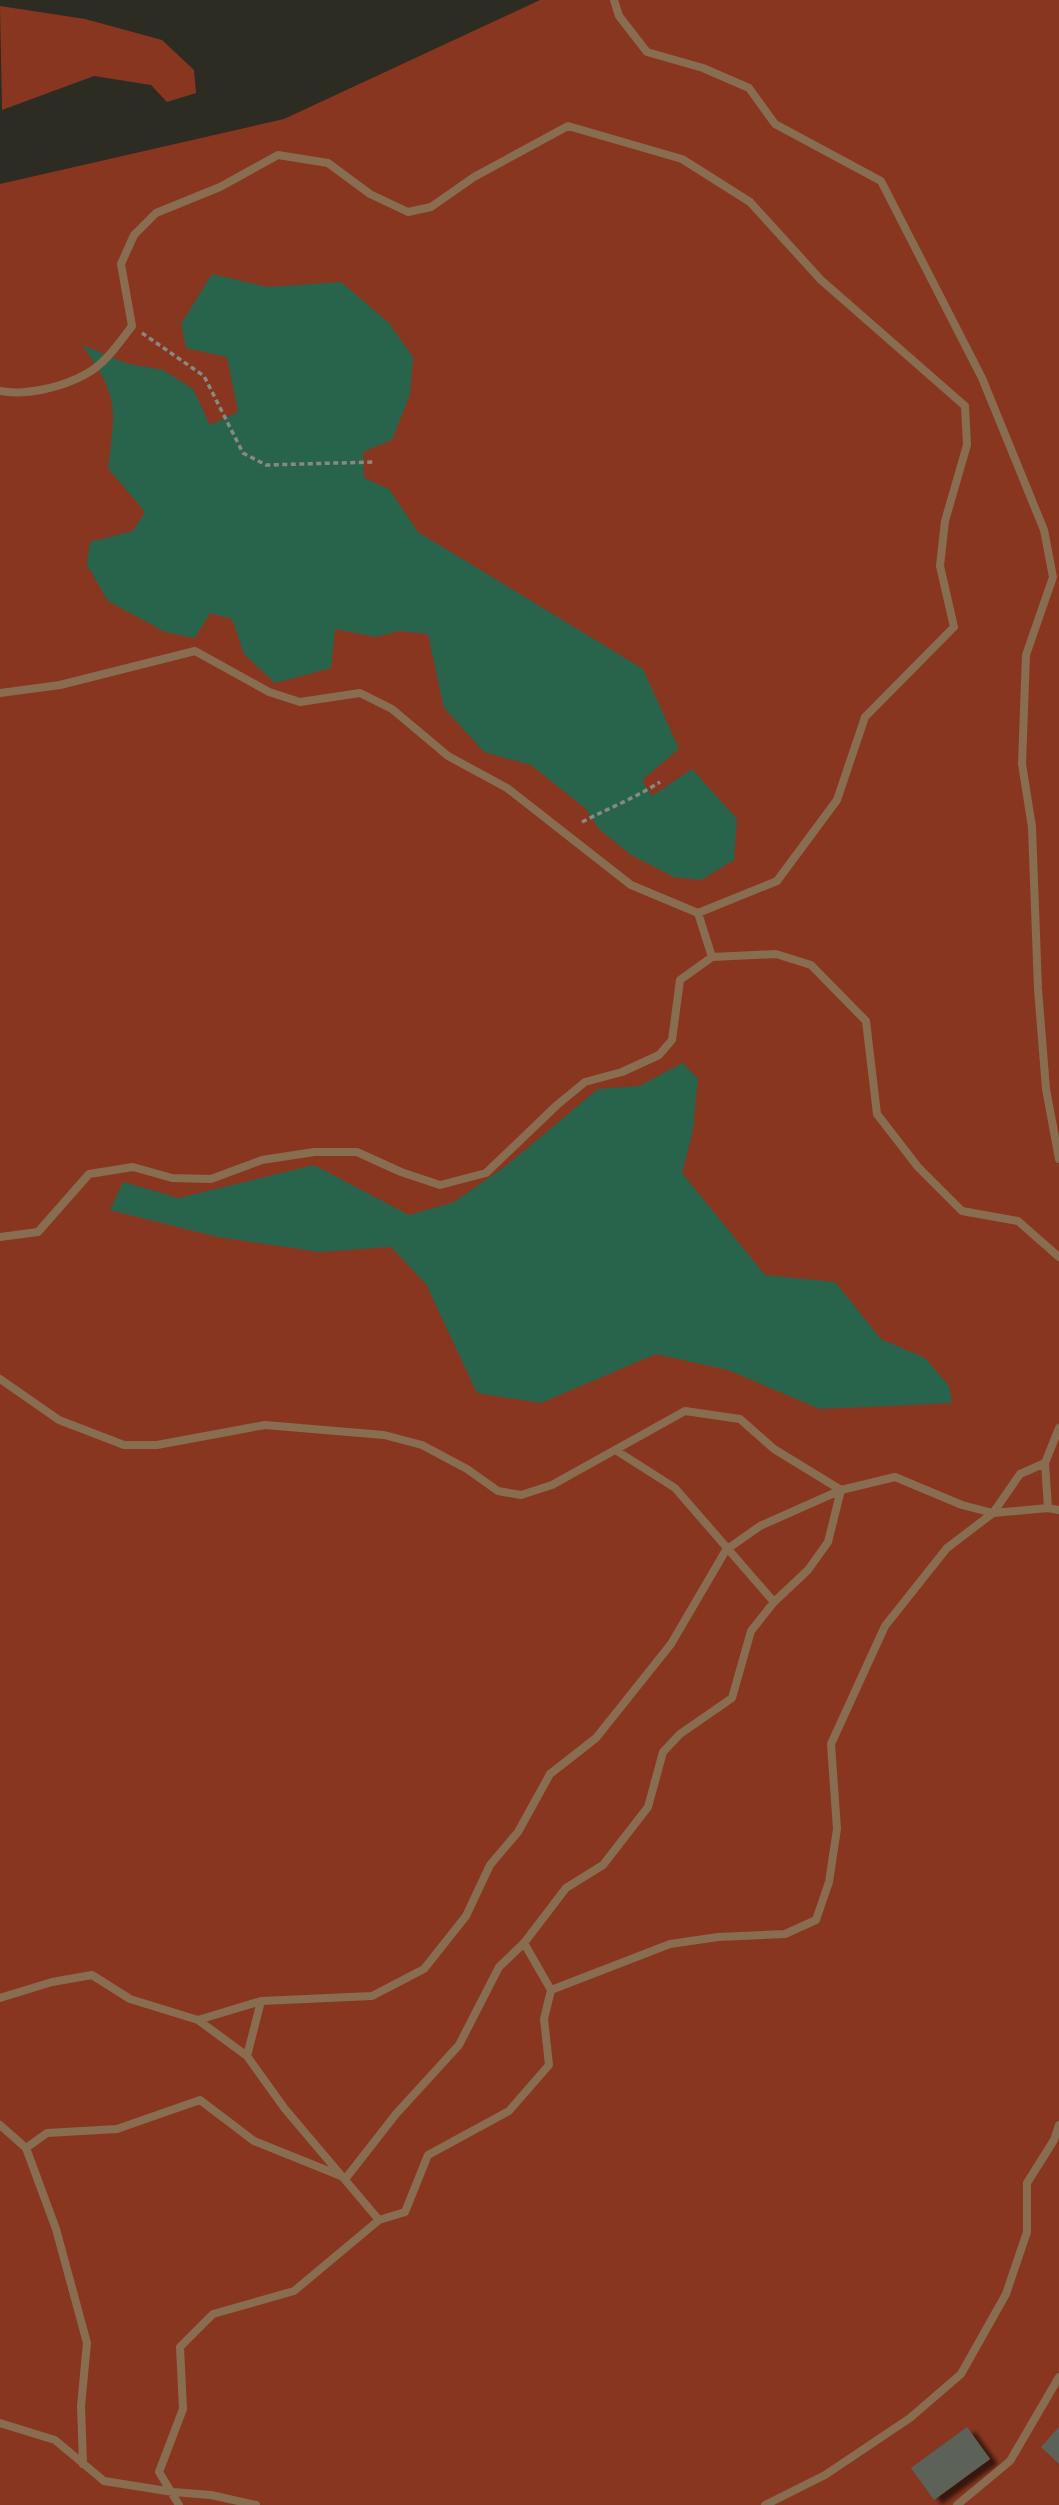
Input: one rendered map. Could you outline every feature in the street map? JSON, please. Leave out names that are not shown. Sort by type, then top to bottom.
[{"type":"lane","points":[[614,0],[618,16],[648,52],[704,68],[749,88],[775,124],[881,181],[982,378],[1044,530],[1053,577],[1026,655],[1022,764],[1032,827],[1038,989],[1046,1089],[1059,1159]]},
{"type":"lane","points":[[0,391],[46,389],[87,374],[114,350],[132,326],[121,264],[134,235],[156,213],[220,187],[278,155],[328,163],[370,194],[408,212],[431,207],[474,177],[568,126],[682,159],[750,202],[821,280],[965,406],[967,445],[945,521],[940,566],[954,627],[865,717],[837,800],[777,881],[698,913],[631,885],[507,788],[448,757],[392,709],[360,693],[300,702],[269,692],[195,651],[60,685],[0,694]]},
{"type":"lane","points":[[698,913],[712,957]]},
{"type":"lane","points":[[0,1237],[38,1232],[89,1174],[133,1167],[172,1178],[211,1179],[262,1160],[313,1152],[357,1152],[401,1172],[440,1185],[486,1173],[556,1105],[585,1082],[622,1072],[659,1055],[672,1040],[680,980],[712,957],[776,954],[811,965],[866,1021],[877,1114],[918,1167],[962,1211],[1018,1221],[1059,1257]]},
{"type":"lane","points":[[0,1379],[59,1420],[124,1445],[157,1445],[265,1424],[384,1435],[422,1445],[467,1469],[498,1491],[521,1495],[552,1485],[685,1411],[740,1419],[774,1449],[841,1490]]},
{"type":"lane","points":[[1048,1508],[1045,1463],[1059,1428]]},
{"type":"lane","points":[[617,1451],[675,1488],[726,1550],[774,1602]]},
{"type":"lane","points":[[551,1990],[670,1944],[718,1937],[785,1934],[816,1920],[829,1882],[837,1829],[831,1744],[885,1626],[947,1548],[993,1513],[1020,1474],[1045,1463]]},
{"type":"lane","points":[[198,2020],[261,2001],[372,1996],[424,1969],[466,1916],[490,1866],[518,1832],[550,1774],[596,1738],[663,1654],[726,1550],[760,1526],[841,1490],[895,1478],[962,1505],[993,1513],[1048,1508],[1059,1510]]},
{"type":"lane","points":[[346,2178],[396,2114],[459,2045],[499,1967],[524,1943],[566,1888],[603,1866],[648,1807],[663,1752],[680,1734],[732,1698],[751,1631],[774,1602],[808,1570],[828,1542],[841,1490]]},
{"type":"lane","points":[[179,2505],[159,2472],[183,2409],[180,2347],[213,2314],[293,2291],[379,2220],[405,2212],[428,2155],[509,2111],[549,2065],[544,2019],[551,1990],[524,1943]]},
{"type":"lane","points":[[0,1998],[52,1982],[92,1975],[130,1999],[198,2020],[247,2056],[285,2109],[379,2220]]},
{"type":"lane","points":[[247,2056],[261,2001]]},
{"type":"lane","points":[[26,2148],[47,2133],[117,2129],[200,2100],[254,2141],[346,2178]]},
{"type":"lane","points":[[0,2125],[26,2148],[56,2229],[87,2343],[81,2406],[83,2464]]},
{"type":"lane","points":[[765,2505],[825,2475],[889,2432],[961,2374],[1006,2294],[1027,2232],[1027,2183],[1054,2140],[1059,2125]]},
{"type":"lane","points":[[957,2505],[1010,2461],[1059,2377]]},
{"type":"lane","points":[[0,2423],[55,2441],[104,2481],[173,2492],[211,2494],[257,2505]]},
{"type":"path","points":[[132,326],[204,376],[243,453],[266,465],[373,462]]},
{"type":"path","points":[[582,822],[614,805],[629,802],[660,782]]},
{"type":"shaded area","points":[[540,0],[1059,0],[1059,2505],[0,2505],[0,184],[284,119]]},
{"type":"shaded area","points":[[0,6],[85,19],[162,40],[194,70],[196,93],[167,102],[151,85],[94,76],[2,110]]},
{"type":"shaded area","points":[[212,274],[268,287],[341,282],[389,323],[413,357],[410,394],[392,440],[363,452],[364,478],[389,489],[418,532],[643,669],[679,749],[642,780],[652,796],[692,769],[737,819],[734,860],[701,880],[674,877],[631,855],[599,829],[586,809],[531,765],[484,752],[444,708],[428,634],[399,631],[376,637],[335,629],[331,668],[275,683],[244,654],[232,619],[210,613],[195,638],[165,632],[108,601],[87,565],[90,542],[133,531],[145,512],[108,468],[113,430],[112,403],[103,377],[82,345],[125,363],[163,370],[193,389],[210,425],[238,412],[227,357],[186,348],[181,324]]},
{"type":"shaded area","points":[[683,1063],[698,1079],[693,1130],[682,1173],[765,1275],[835,1282],[881,1339],[925,1358],[949,1386],[952,1403],[820,1409],[728,1370],[656,1354],[541,1403],[477,1393],[426,1284],[391,1247],[319,1252],[218,1237],[110,1210],[123,1182],[179,1198],[314,1165],[409,1215],[454,1202],[506,1166],[598,1089],[639,1086]]},
{"type":"building","points":[[967,2427],[990,2459],[934,2500],[911,2468]]},
{"type":"building","points":[[1059,2427],[1059,2464],[1041,2447]]}]
